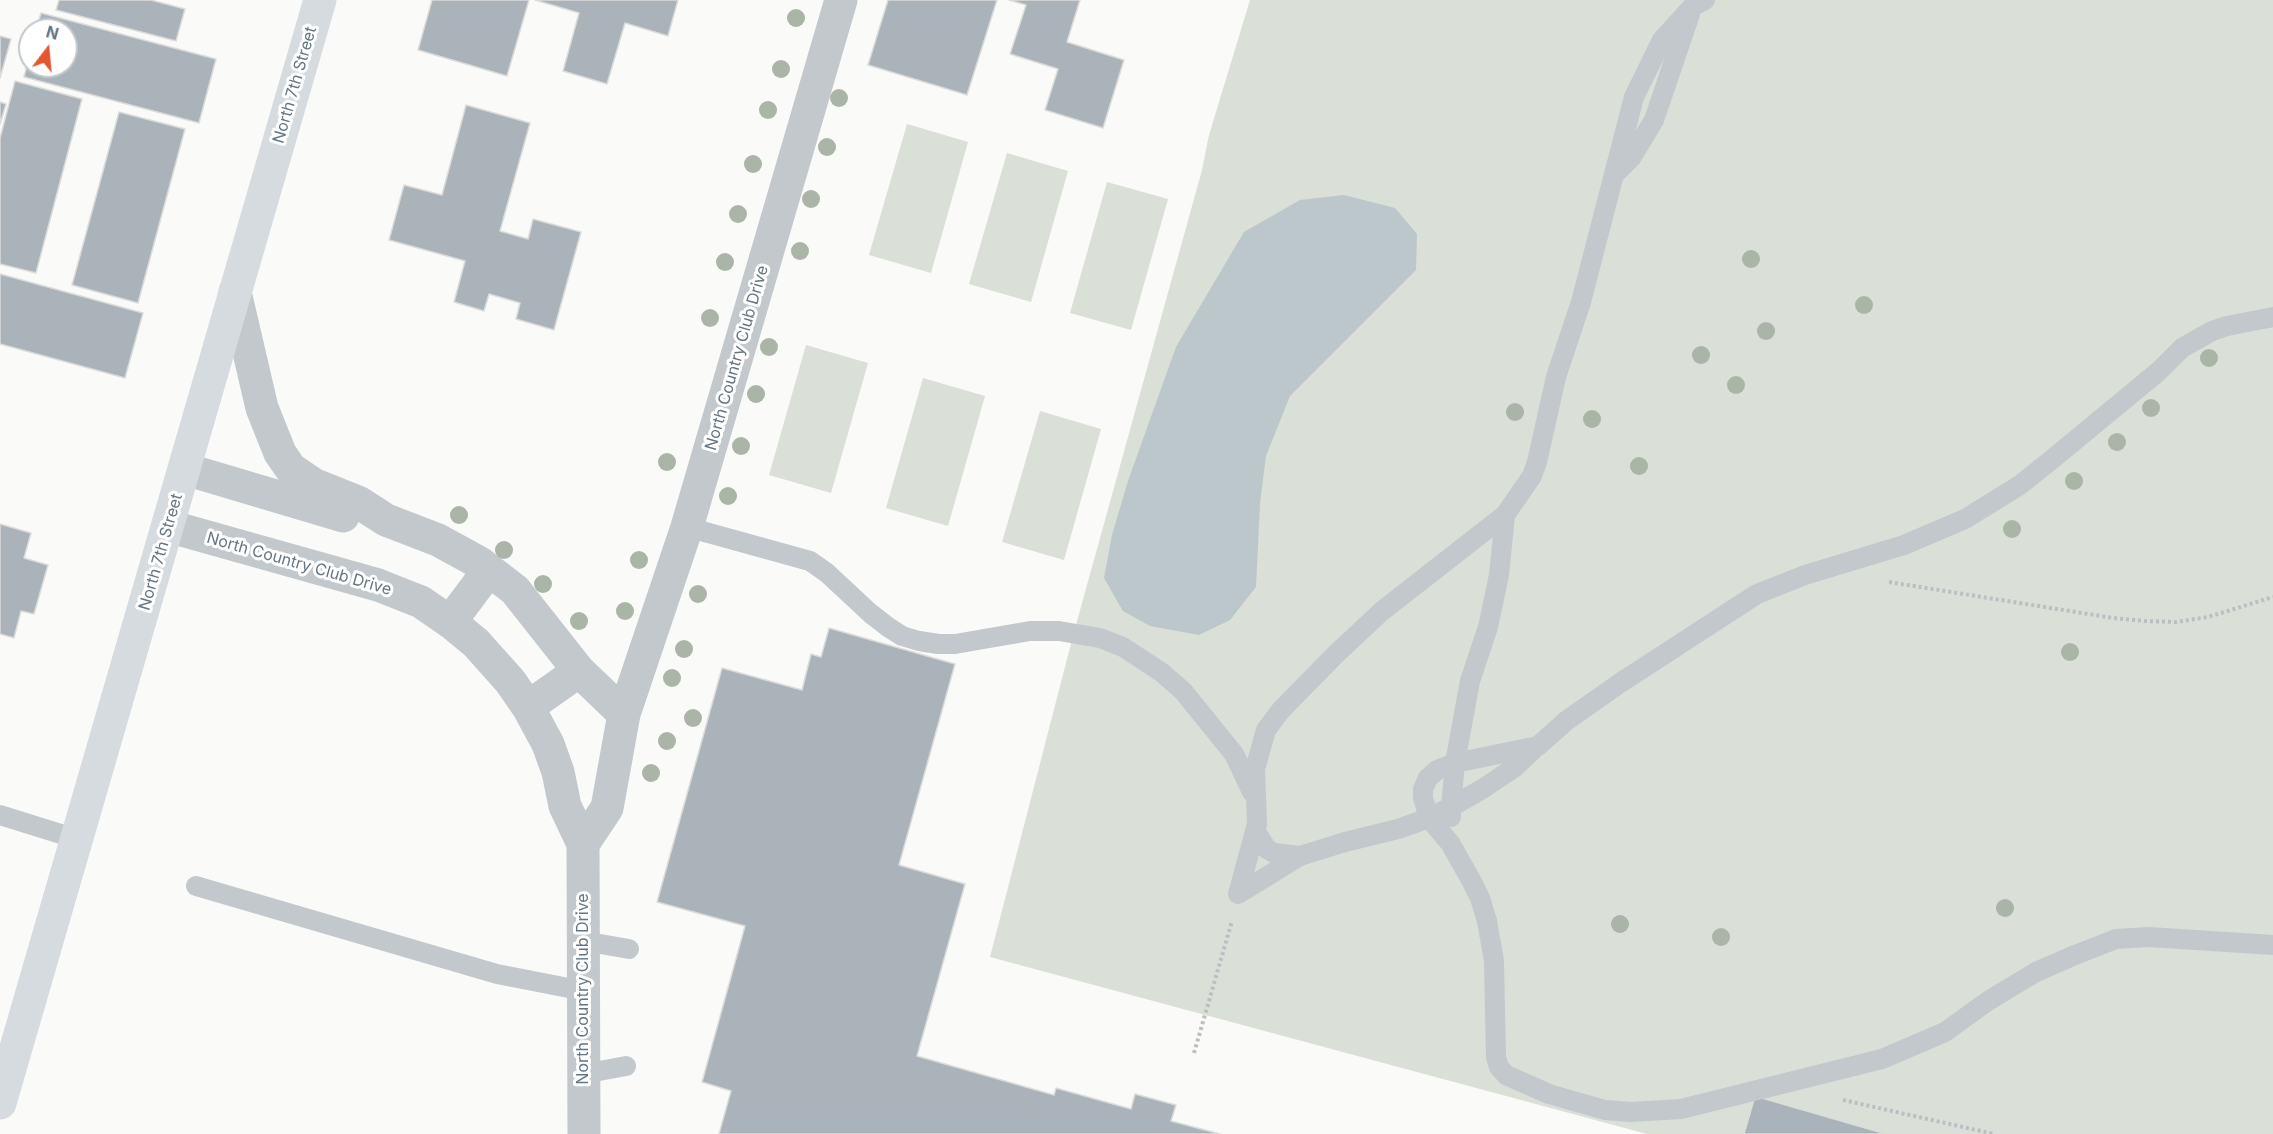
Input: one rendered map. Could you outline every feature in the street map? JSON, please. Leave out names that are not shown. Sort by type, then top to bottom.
[{"type":"main road","name":"North 7th Street","points":[[0,1103],[8,1041],[77,839],[320,0]]},
{"type":"street","name":"North Country Club Drive","points":[[583,844],[607,808],[624,714],[687,527],[841,0]]},
{"type":"street","points":[[235,292],[262,408],[280,453],[291,469],[313,484],[358,502],[386,520],[438,540],[489,570],[515,590],[579,671],[624,714]]},
{"type":"street","points":[[185,469],[348,518],[386,520]]},
{"type":"street","name":"North Country Club Drive","points":[[168,526],[378,585],[421,602],[450,622],[483,650],[510,681],[528,707],[548,744],[566,806],[583,844],[584,1134]]},
{"type":"street","points":[[450,622],[489,570]]},
{"type":"street","points":[[528,707],[579,671]]},
{"type":"lane","points":[[1238,894],[1256,832],[1255,769],[1266,730],[1281,710],[1382,611],[1505,515],[1532,476],[1557,377],[1581,302],[1634,97],[1662,40],[1697,2]]},
{"type":"lane","points":[[1613,177],[1631,158],[1654,120],[1697,2]]},
{"type":"lane","points":[[1238,894],[1300,856],[1429,818],[1484,789],[1515,766],[1566,722],[1620,683],[1757,594],[1805,575],[1904,545],[1965,519],[2020,485],[2182,348],[2205,334],[2227,326],[2273,317]]},
{"type":"lane","points":[[1450,843],[1455,763],[1470,681],[1494,603],[1505,515]]},
{"type":"lane","points":[[687,527],[810,561],[827,573],[888,627],[902,636],[919,641],[955,644],[1030,631],[1059,631],[1100,638],[1123,647],[1153,666],[1183,691],[1234,754],[1256,800]]},
{"type":"lane","points":[[1538,746],[1455,763],[1437,770],[1428,778],[1423,789],[1423,798],[1429,818],[1450,843],[1480,898],[1491,938],[1495,979],[1496,1057],[1499,1068],[1506,1075],[1549,1094],[1605,1110],[1631,1112],[1681,1109],[1882,1059],[1945,1032],[1988,1001],[2036,972],[2116,939],[2149,937],[2273,945]]},
{"type":"lane","points":[[0,815],[77,839]]},
{"type":"lane","points":[[1256,832],[1267,849],[1282,856],[1300,856]]},
{"type":"lane","points":[[196,886],[497,974],[584,992]]},
{"type":"lane","points":[[582,940],[629,950]]},
{"type":"lane","points":[[583,1074],[626,1066]]},
{"type":"path","points":[[1886,581],[2113,618],[2145,621],[2176,622],[2208,617],[2273,597]]},
{"type":"path","points":[[1194,1053],[1238,894]]},
{"type":"path","points":[[1841,1100],[1994,1134]]},
{"type":"shaded area","points":[[1250,0],[2273,0],[2273,1134],[1647,1134],[990,957],[1074,632],[1202,170],[1209,135]]},
{"type":"shaded area","points":[[907,124],[968,142],[931,273],[869,255]]},
{"type":"shaded area","points":[[1007,153],[1068,171],[1031,302],[969,284]]},
{"type":"shaded area","points":[[1107,182],[1168,199],[1131,330],[1070,313]]},
{"type":"shaded area","points":[[1344,195],[1395,208],[1417,234],[1416,270],[1290,396],[1266,456],[1260,503],[1256,587],[1230,620],[1199,635],[1150,626],[1123,611],[1104,578],[1112,535],[1128,481],[1176,347],[1244,232],[1300,200]]},
{"type":"shaded area","points":[[806,345],[868,363],[831,493],[769,475]]},
{"type":"shaded area","points":[[923,378],[985,396],[948,526],[886,508]]},
{"type":"shaded area","points":[[1040,411],[1101,429],[1064,560],[1002,542]]},
{"type":"building","points":[[59,0],[151,0],[185,9],[176,41],[56,10]]},
{"type":"building","points":[[432,0],[529,0],[507,76],[418,50]]},
{"type":"building","points":[[535,0],[678,0],[668,36],[625,23],[607,84],[563,71],[579,13]]},
{"type":"building","points":[[888,0],[997,0],[967,95],[868,65]]},
{"type":"building","points":[[1009,0],[1080,0],[1067,42],[1124,60],[1103,128],[1045,110],[1058,69],[1010,54],[1026,5]]},
{"type":"building","points":[[41,13],[60,18],[40,18]]},
{"type":"building","points":[[78,23],[216,59],[199,123],[28,78],[78,78]]},
{"type":"building","points":[[0,36],[11,39],[0,78]]},
{"type":"building","points":[[15,81],[82,99],[36,273],[0,264],[0,138]]},
{"type":"building","points":[[0,102],[6,104],[0,124]]},
{"type":"building","points":[[466,105],[530,123],[500,231],[528,239],[533,219],[581,232],[554,330],[516,319],[520,303],[489,294],[484,311],[454,302],[465,261],[389,240],[404,185],[442,195]]},
{"type":"building","points":[[119,112],[185,129],[138,303],[72,285]]},
{"type":"building","points":[[0,274],[143,313],[125,378],[0,344]]},
{"type":"building","points":[[0,524],[31,533],[24,558],[48,565],[34,614],[21,611],[14,638],[0,634]]},
{"type":"building","points":[[829,628],[955,664],[899,865],[965,884],[917,1056],[1054,1095],[1056,1088],[1131,1109],[1135,1094],[1176,1105],[1171,1121],[1220,1134],[719,1134],[731,1091],[702,1082],[745,926],[657,902],[722,668],[802,690],[811,654],[821,657]]},
{"type":"building","points":[[1755,1096],[1886,1134],[1744,1134]]}]
